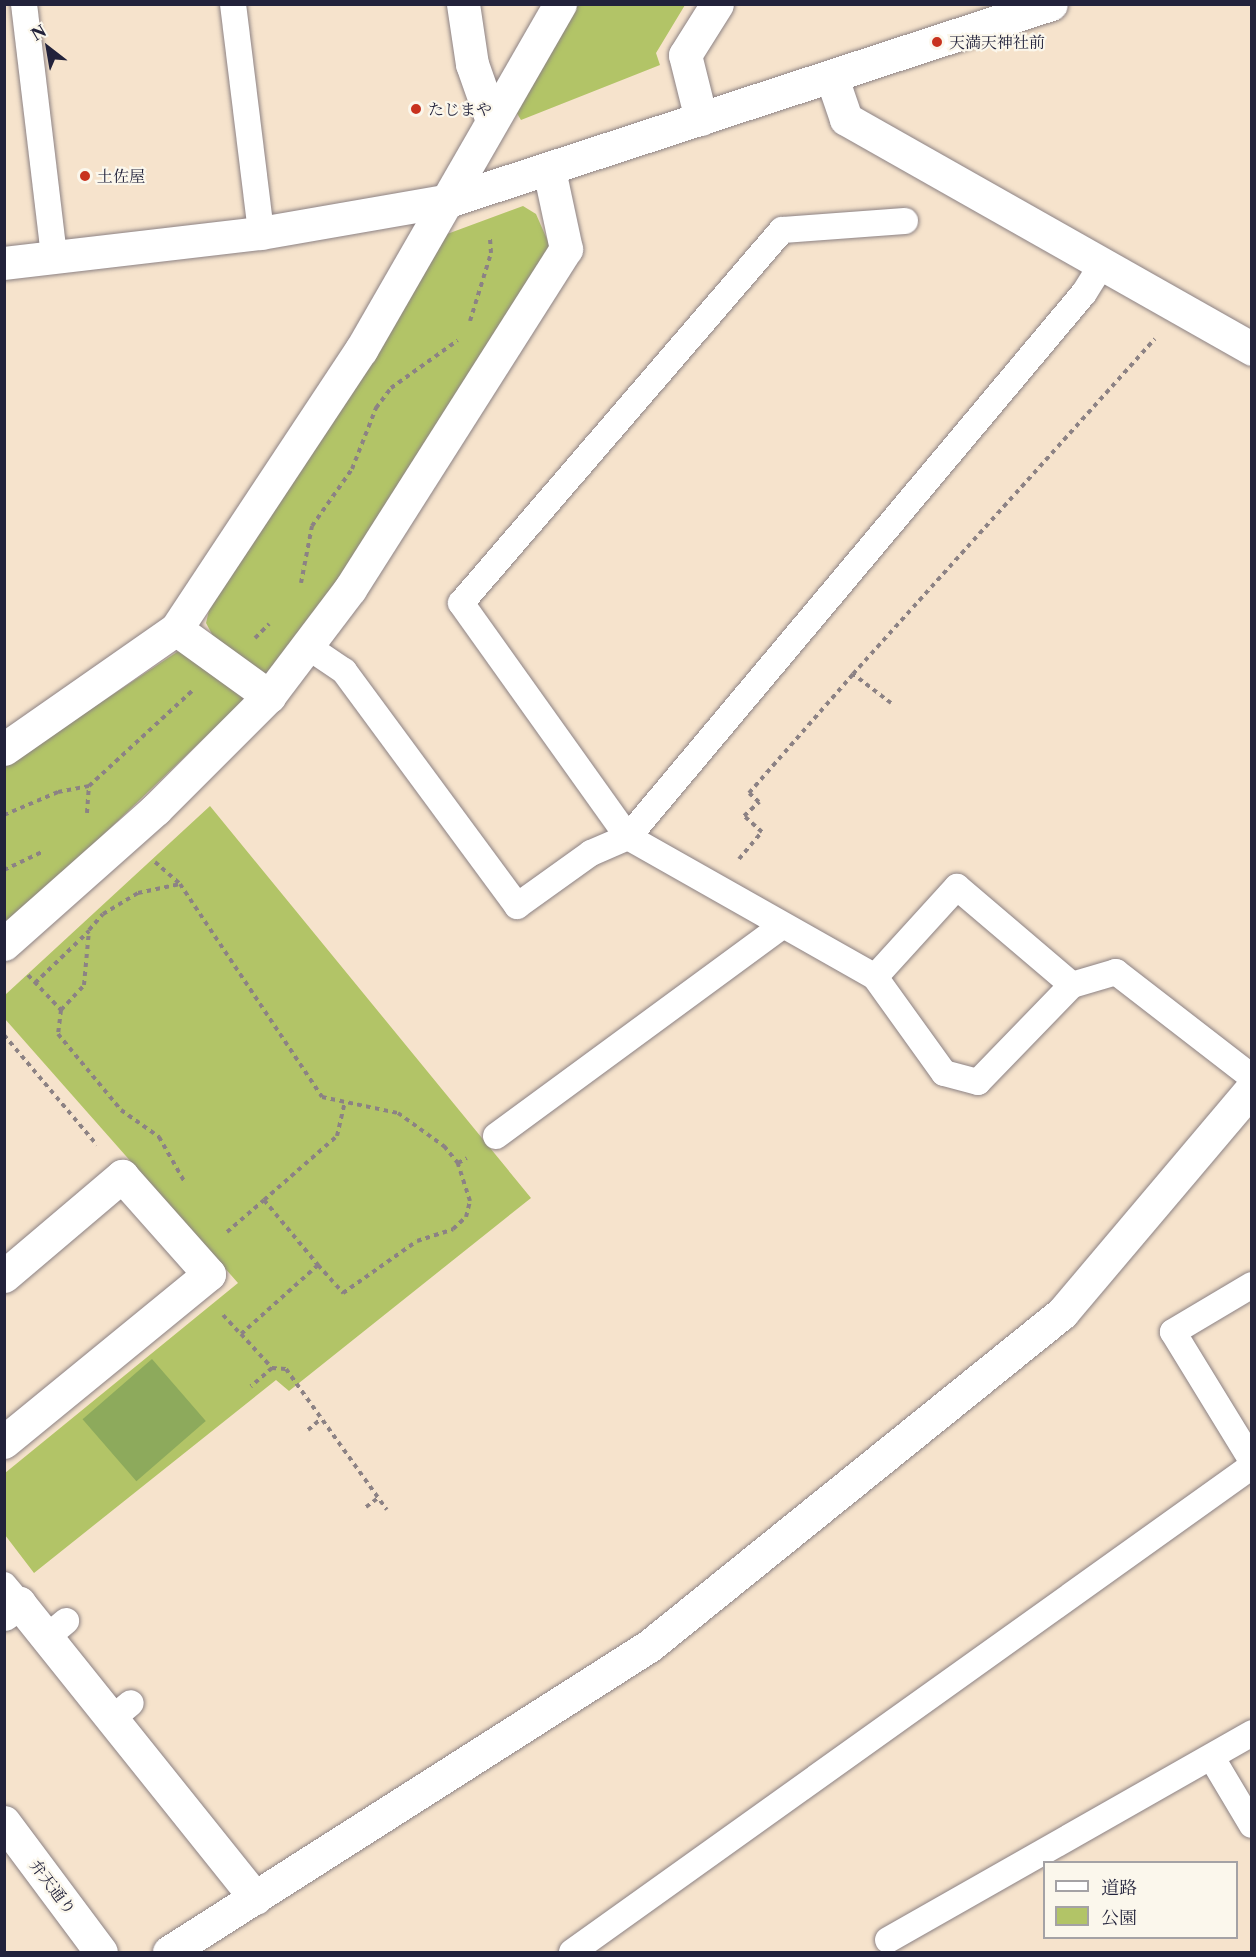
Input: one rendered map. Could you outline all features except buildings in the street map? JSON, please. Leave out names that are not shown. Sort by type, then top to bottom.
[{"type":"street","points":[[463,4],[472,64],[491,118]]},
{"type":"street","points":[[4,749],[176,629],[361,350],[451,200],[491,118],[560,4]]},
{"type":"street","points":[[701,119],[685,55],[717,4]]},
{"type":"street","points":[[4,263],[261,233],[451,200],[832,78],[1051,4]]},
{"type":"street","points":[[832,78],[846,118],[1251,350]]},
{"type":"street","points":[[4,944],[131,833],[269,696],[350,589],[566,249],[549,170]]},
{"type":"street","points":[[176,629],[269,696]]},
{"type":"street","points":[[169,1953],[649,1646],[1053,1320],[1251,1088]]},
{"type":"street","points":[[4,1276],[122,1176],[209,1274],[4,1442]]},
{"type":"street","points":[[9,1601],[56,1629],[122,1710],[255,1898]]},
{"type":"street","name":"弁天通り","points":[[4,1822],[101,1953]]},
{"type":"lane","points":[[24,4],[54,257]]},
{"type":"lane","points":[[233,4],[261,233]]},
{"type":"lane","points":[[905,221],[782,230],[462,603],[628,837],[875,977],[944,1073],[978,1082],[1072,985],[1116,972],[1251,1077]]},
{"type":"lane","points":[[307,646],[344,671],[517,906],[591,853],[628,837],[1077,302],[1101,266]]},
{"type":"lane","points":[[875,977],[957,887],[1072,985]]},
{"type":"lane","points":[[496,1136],[783,925]]},
{"type":"lane","points":[[1251,1285],[1173,1332],[1251,1461]]},
{"type":"lane","points":[[572,1953],[1251,1466]]},
{"type":"lane","points":[[888,1941],[1212,1758],[1251,1733]]},
{"type":"lane","points":[[1212,1758],[1251,1825]]},
{"type":"path","points":[[466,328],[491,253],[490,240]]},
{"type":"path","points":[[294,594],[312,526],[352,470],[376,408],[391,388],[464,334]]},
{"type":"path","points":[[738,861],[762,832],[744,816],[759,802],[749,793],[1159,334]]},
{"type":"path","points":[[251,641],[274,619]]},
{"type":"path","points":[[854,674],[891,703]]},
{"type":"path","points":[[4,815],[58,792],[89,786],[198,686]]},
{"type":"path","points":[[84,817],[90,808],[89,786]]},
{"type":"path","points":[[4,870],[51,848]]},
{"type":"path","points":[[152,858],[180,884],[322,1097],[398,1113],[444,1146],[458,1164],[470,1201],[466,1217],[453,1229],[417,1241],[344,1293],[264,1200]]},
{"type":"path","points":[[35,983],[103,914],[138,893],[180,884]]},
{"type":"path","points":[[89,930],[84,985],[61,1010],[58,1034],[121,1110],[159,1137],[189,1192]]},
{"type":"path","points":[[24,971],[61,1010]]},
{"type":"path","points":[[4,1035],[122,1176]]},
{"type":"path","points":[[222,1236],[337,1136],[345,1101]]},
{"type":"path","points":[[458,1164],[496,1136]]},
{"type":"path","points":[[318,1265],[241,1334],[272,1368],[286,1369],[387,1510]]},
{"type":"path","points":[[251,1386],[272,1368]]},
{"type":"path","points":[[308,1430],[322,1418]]},
{"type":"path","points":[[366,1507],[378,1498]]},
{"type":"green space","points":[[578,5],[685,5],[656,53],[660,65],[521,120],[512,105]]},
{"type":"green space","points":[[523,206],[536,214],[550,246],[344,574],[267,675],[214,638],[206,623],[211,602],[434,257],[439,237]]},
{"type":"green space","points":[[180,650],[245,699],[5,929],[5,766]]},
{"type":"green space","points":[[210,806],[531,1198],[289,1391],[276,1380],[34,1573],[5,1535],[5,1473],[238,1283],[5,1019],[5,995]]},
{"type":"green space","points":[[152,1359],[206,1421],[136,1481],[83,1419]]},
{"type":"place","name":"天満天神社前","points":[[937,42]]},
{"type":"place","name":"たじまや","points":[[416,109]]},
{"type":"place","name":"土佐屋","points":[[85,176]]}]
